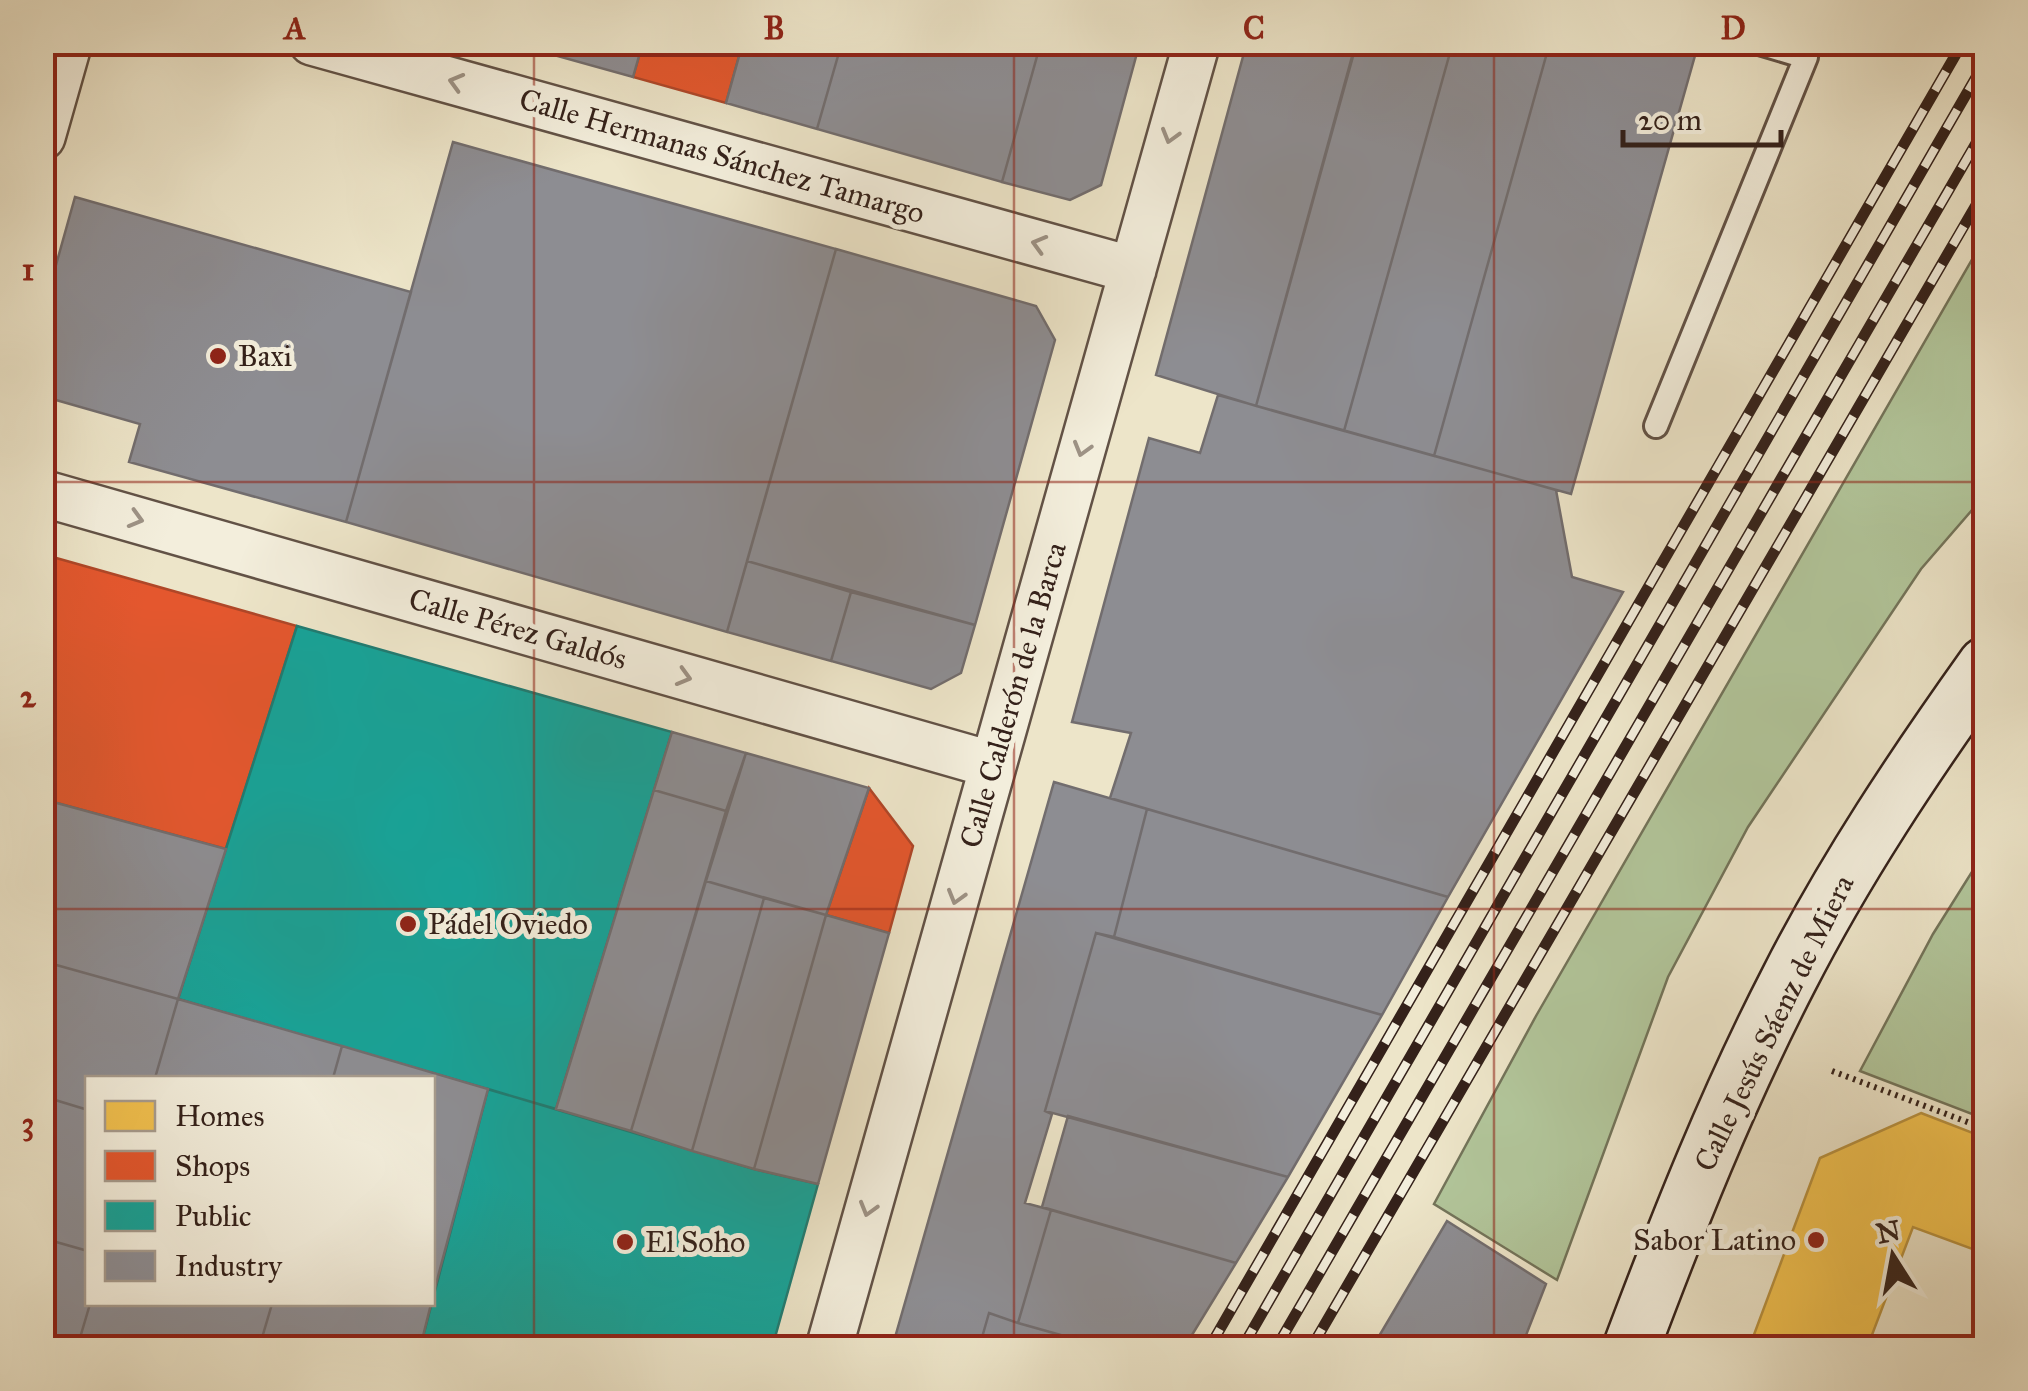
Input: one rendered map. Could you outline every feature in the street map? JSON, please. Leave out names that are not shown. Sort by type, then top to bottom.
[{"type":"main road","name":"Calle Jesús Sáenz de Miera","points":[[1631,1348],[1734,1090],[1789,978],[1849,870],[1986,665]]},
{"type":"street","points":[[42,137],[68,42]]},
{"type":"street","name":"Calle Hermanas Sánchez Tamargo","points":[[312,42],[1132,270]]},
{"type":"street","name":"Calle Calderón de la Barca","points":[[829,1348],[1197,42]]},
{"type":"street","name":"Calle Pérez Galdós","points":[[42,492],[993,765]]},
{"type":"lane","points":[[1656,426],[1806,57],[1756,42]]},
{"type":"path","points":[[1832,1071],[1986,1129]]},
{"type":"green space","points":[[1985,237],[1985,495],[1921,569],[1748,827],[1668,977],[1557,1280],[1434,1204],[1536,1016]]},
{"type":"green space","points":[[1985,851],[1985,1119],[1860,1071],[1933,934]]},
{"type":"building: Homes","points":[[1921,1113],[1986,1138],[1986,1254],[1913,1227],[1867,1348],[1749,1348],[1820,1158]]},
{"type":"building: Shops","points":[[643,42],[743,42],[726,103],[633,77]]},
{"type":"building: Shops","points":[[42,554],[297,626],[226,849],[42,799]]},
{"type":"building: Shops","points":[[869,788],[913,846],[889,933],[826,915]]},
{"type":"building: Public","name":"Pádel Oviedo","points":[[297,626],[672,732],[556,1109],[178,999]]},
{"type":"building: Public","name":"El Soho","points":[[488,1089],[754,1169],[818,1184],[772,1348],[420,1348],[431,1306],[435,1306],[435,1291]]},
{"type":"building: Industry","points":[[554,42],[643,42],[633,77],[550,54]]},
{"type":"building: Industry","points":[[743,42],[842,42],[817,129],[726,103]]},
{"type":"building: Industry","points":[[842,42],[1041,42],[1002,182],[817,129]]},
{"type":"building: Industry","points":[[1041,42],[1140,42],[1101,185],[1070,200],[1002,182]]},
{"type":"building: Industry","points":[[1247,42],[1356,42],[1256,406],[1156,375]]},
{"type":"building: Industry","points":[[1357,42],[1453,42],[1344,431],[1256,406]]},
{"type":"building: Industry","points":[[1453,42],[1550,42],[1434,456],[1344,431]]},
{"type":"building: Industry","points":[[1550,42],[1664,42],[1696,52],[1571,494],[1434,456]]},
{"type":"building: Industry","points":[[453,142],[836,249],[727,632],[346,522]]},
{"type":"building: Industry","name":"Baxi","points":[[75,197],[411,292],[346,522],[129,462],[140,424],[42,396],[42,315]]},
{"type":"building: Industry","points":[[836,249],[1036,306],[1055,340],[975,625],[747,561]]},
{"type":"building: Industry","points":[[1218,395],[1556,490],[1572,577],[1623,592],[1448,897],[1110,798],[1131,733],[1072,722],[1149,438],[1200,453]]},
{"type":"building: Industry","points":[[747,561],[851,592],[831,661],[727,632]]},
{"type":"building: Industry","points":[[851,592],[975,625],[961,673],[931,689],[831,661]]},
{"type":"building: Industry","points":[[672,732],[746,753],[726,811],[654,790]]},
{"type":"building: Industry","points":[[746,753],[869,788],[826,915],[706,881]]},
{"type":"building: Industry","points":[[1054,782],[1147,809],[1114,937],[1096,933],[1045,1111],[1052,1114],[1025,1203],[1051,1210],[1018,1323],[989,1313],[979,1348],[892,1348]]},
{"type":"building: Industry","points":[[654,790],[726,811],[631,1131],[556,1109]]},
{"type":"building: Industry","points":[[42,799],[226,849],[178,999],[42,961]]},
{"type":"building: Industry","points":[[1147,809],[1448,897],[1382,1015],[1114,937]]},
{"type":"building: Industry","points":[[706,881],[764,898],[692,1151],[631,1131]]},
{"type":"building: Industry","points":[[764,898],[826,915],[754,1169],[692,1151]]},
{"type":"building: Industry","points":[[826,915],[889,933],[818,1184],[754,1169]]},
{"type":"building: Industry","points":[[1096,933],[1382,1015],[1288,1177],[1045,1111]]},
{"type":"building: Industry","points":[[42,961],[178,999],[156,1076],[85,1076],[85,1109],[42,1096]]},
{"type":"building: Industry","points":[[178,999],[342,1046],[334,1076],[156,1076]]},
{"type":"building: Industry","points":[[342,1046],[488,1089],[435,1288],[435,1076],[334,1076]]},
{"type":"building: Industry","points":[[42,1096],[85,1109],[85,1250],[42,1238]]},
{"type":"building: Industry","points":[[1068,1116],[1288,1177],[1236,1263],[1042,1207]]},
{"type":"building: Industry","points":[[1051,1210],[1236,1263],[1184,1348],[1107,1348],[1018,1323]]},
{"type":"building: Industry","points":[[1447,1221],[1546,1284],[1521,1348],[1372,1348]]},
{"type":"building: Industry","points":[[42,1238],[85,1250],[85,1306],[89,1306],[77,1348],[42,1348]]},
{"type":"building: Industry","points":[[89,1306],[271,1306],[259,1348],[77,1348]]},
{"type":"building: Industry","points":[[271,1306],[430,1306],[420,1348],[259,1348]]},
{"type":"building: Industry","points":[[989,1313],[1018,1323],[1107,1348],[979,1348]]},
{"type":"railway","points":[[1209,1348],[1963,42]]},
{"type":"railway","points":[[1242,1348],[1986,60]]},
{"type":"railway","points":[[1276,1348],[1986,126]]},
{"type":"railway","points":[[1311,1348],[1986,188]]},
{"type":"place","name":"Baxi","points":[[218,356]]},
{"type":"place","name":"Pádel Oviedo","points":[[408,924]]},
{"type":"place","name":"Sabor Latino","points":[[1816,1240]]},
{"type":"place","name":"El Soho","points":[[625,1242]]}]
